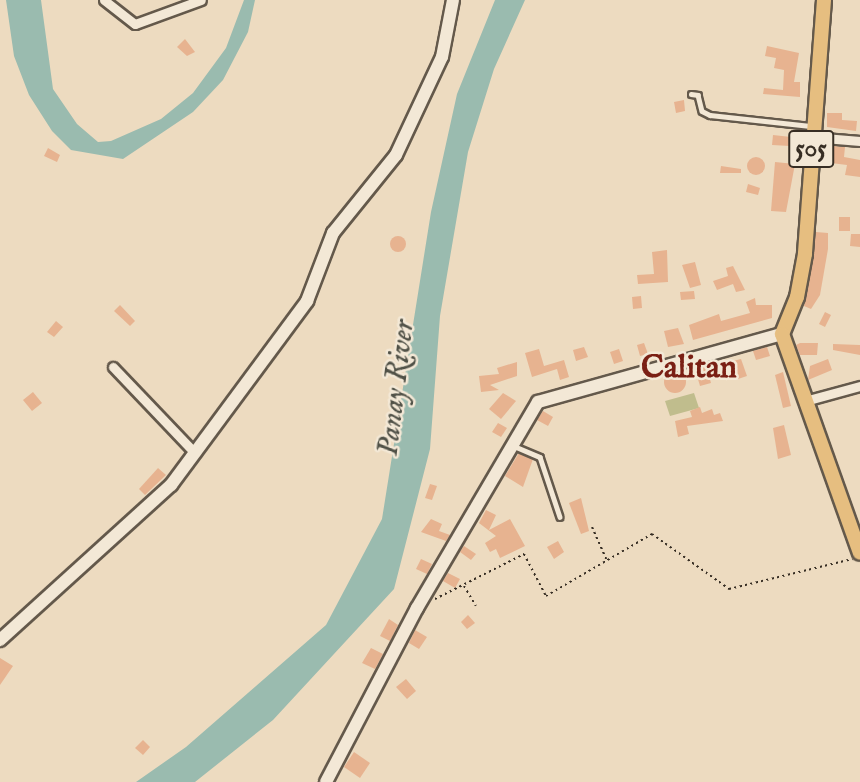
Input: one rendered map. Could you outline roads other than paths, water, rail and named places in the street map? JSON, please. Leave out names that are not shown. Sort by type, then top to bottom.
[{"type":"main road","name":"505","points":[[782,334],[797,297],[805,254],[824,0]]},
{"type":"main road","points":[[782,334],[860,555]]},
{"type":"street","points":[[104,0],[135,24],[188,2],[201,0]]},
{"type":"street","points":[[0,640],[144,513],[195,453],[307,301],[333,233],[396,155],[442,57],[453,0]]},
{"type":"street","points":[[813,132],[860,141]]},
{"type":"street","points":[[326,782],[417,608],[513,446],[530,412],[546,398],[782,334]]},
{"type":"street","points":[[113,367],[195,453]]},
{"type":"street","points":[[805,401],[860,386]]},
{"type":"lane","points":[[691,94],[698,95],[702,110],[710,115],[813,132]]},
{"type":"lane","points":[[513,446],[540,457],[560,517]]},
{"type":"water","points":[[6,0],[41,0],[53,89],[77,124],[98,142],[111,141],[161,119],[193,93],[226,48],[244,0],[255,0],[248,32],[223,80],[193,112],[123,159],[71,150],[52,131],[29,95],[14,56]]},
{"type":"water","points":[[495,0],[525,0],[494,69],[468,152],[440,316],[430,449],[394,589],[273,720],[195,782],[136,782],[186,747],[326,625],[382,519],[431,212],[457,94]]},
{"type":"district","name":"Calitan","points":[[689,369]]},
{"type":"water label","name":"Panay River","points":[[397,388]]}]
